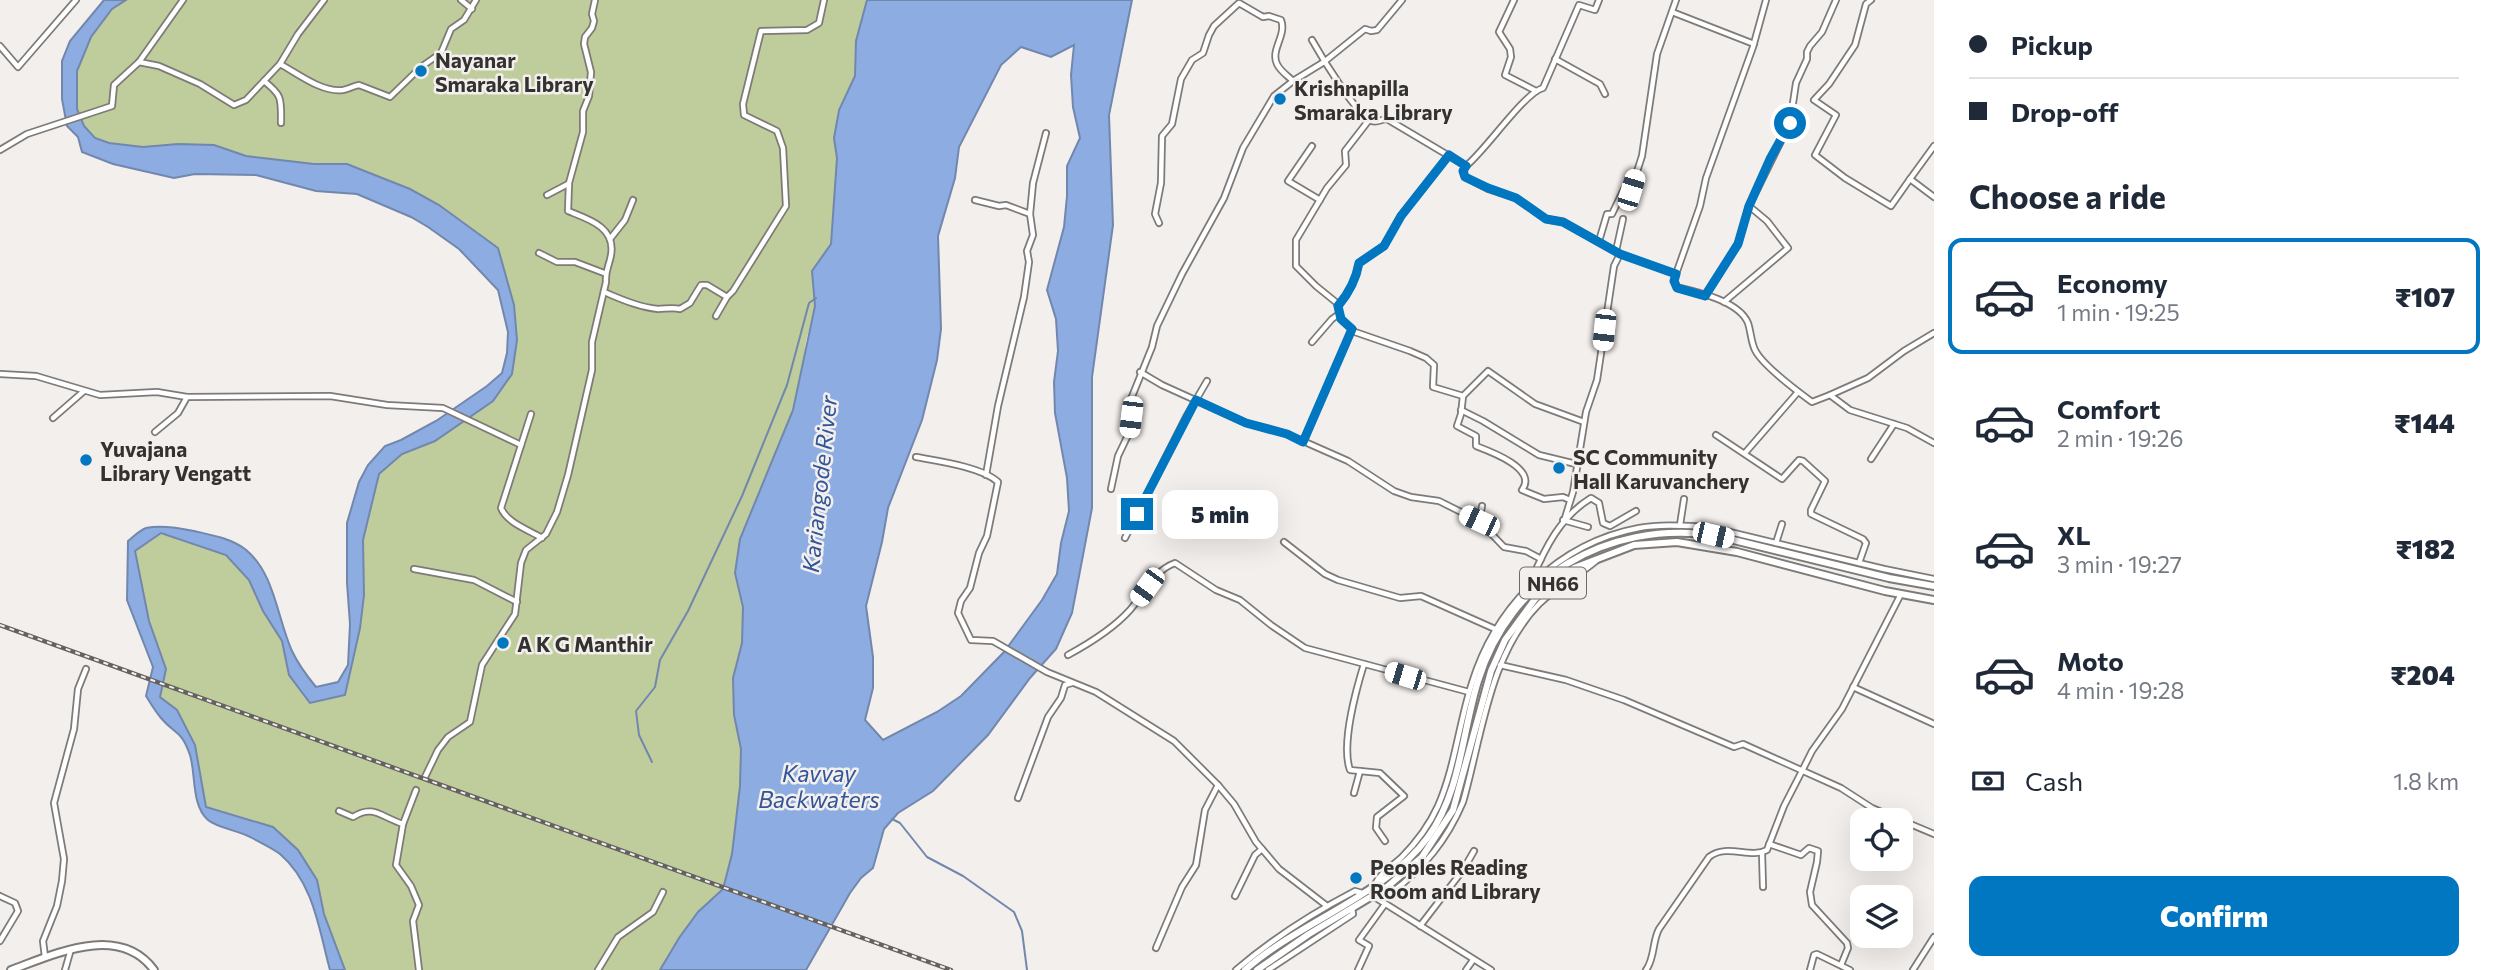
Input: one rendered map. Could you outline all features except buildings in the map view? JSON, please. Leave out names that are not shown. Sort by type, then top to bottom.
[{"type":"highway","name":"NH66","points":[[1245,970],[1279,943],[1401,866],[1417,850],[1434,828],[1450,794],[1479,680],[1498,635],[1542,580],[1566,564],[1594,549],[1620,540],[1644,535],[1693,533],[1934,586]]},
{"type":"highway","name":"NH66","points":[[1257,970],[1309,934],[1376,894],[1407,872],[1422,857],[1453,810],[1491,671],[1505,640],[1535,600],[1574,568],[1634,545],[1677,542],[1737,552],[1934,600]]},
{"type":"highway","name":"NH66","points":[[1352,909],[1362,893]]},
{"type":"highway","points":[[11,970],[72,948],[102,945],[128,948],[138,953],[153,970]]},
{"type":"street","points":[[0,46],[18,67],[76,0]]},
{"type":"street","points":[[0,150],[27,134],[112,106],[114,85],[139,62],[183,0]]},
{"type":"street","points":[[139,62],[159,66],[200,84],[234,105],[246,100],[279,64],[324,0]]},
{"type":"street","points":[[461,0],[472,9]]},
{"type":"street","points":[[279,64],[321,86],[344,90],[359,85],[390,97],[421,67],[441,53],[451,29],[464,20],[476,0]]},
{"type":"street","points":[[425,777],[438,750],[448,737],[470,722],[482,665],[515,614],[526,550],[542,538],[557,512],[571,464],[592,370],[592,342],[607,280],[604,273],[612,250],[610,239],[601,226],[568,211],[569,183],[583,132],[583,111],[589,96],[591,72],[584,44],[594,20],[592,14],[595,0]]},
{"type":"street","points":[[716,316],[786,206],[783,148],[777,131],[744,116],[743,104],[761,31],[807,30],[819,23],[824,0]]},
{"type":"street","points":[[1111,489],[1118,456],[1129,433],[1131,399],[1165,309],[1224,198],[1243,148],[1271,100],[1365,29],[1371,32],[1384,25],[1402,0]]},
{"type":"street","points":[[1514,0],[1499,32],[1510,49],[1511,57],[1505,75],[1536,91]]},
{"type":"street","points":[[1599,0],[1595,10],[1579,5],[1545,85],[1536,91],[1463,171],[1465,177],[1516,198],[1546,219],[1563,222],[1618,253],[1676,274]]},
{"type":"street","points":[[1598,241],[1607,214],[1612,214],[1624,189],[1631,190],[1642,156],[1657,54],[1676,0]]},
{"type":"street","points":[[1766,0],[1754,44],[1706,178],[1700,206],[1676,274],[1674,281],[1677,288],[1724,302],[1742,314],[1748,323],[1756,351],[1812,402],[1868,378],[1934,333]]},
{"type":"street","points":[[1705,296],[1738,244],[1749,206],[1790,123],[1796,83],[1810,46],[1822,32],[1836,0]]},
{"type":"street","points":[[1871,0],[1866,4],[1855,45],[1814,100],[1836,115],[1815,155],[1845,178],[1891,206],[1934,146]]},
{"type":"street","points":[[1159,223],[1155,214],[1161,183],[1162,136],[1172,124],[1181,79],[1192,60],[1203,53],[1214,26],[1240,1],[1259,15],[1278,19],[1283,23],[1284,30],[1276,59],[1279,68],[1293,81]]},
{"type":"street","points":[[1672,12],[1754,44]]},
{"type":"street","points":[[1312,40],[1344,91],[1369,120],[1376,122],[1387,119],[1466,166]]},
{"type":"street","points":[[1555,59],[1587,79],[1600,83],[1605,94]]},
{"type":"street","points":[[264,81],[278,92],[281,123]]},
{"type":"street","points":[[1369,120],[1345,151],[1346,165],[1320,200],[1296,240],[1296,266],[1338,303],[1339,314],[1352,329],[1369,338],[1426,358],[1434,365],[1433,387],[1463,396]]},
{"type":"street","points":[[986,475],[998,406],[1024,297],[1029,262],[1027,251],[1033,235],[1030,214],[1033,184],[1046,133]]},
{"type":"street","points":[[1312,146],[1288,181],[1320,200]]},
{"type":"street","points":[[1338,306],[1349,293],[1359,263],[1384,246],[1401,216],[1449,155]]},
{"type":"street","points":[[1910,179],[1934,197]]},
{"type":"street","points":[[547,195],[569,183]]},
{"type":"street","points":[[610,239],[625,220],[633,200]]},
{"type":"street","points":[[975,200],[999,206],[1006,205],[1030,214]]},
{"type":"street","points":[[1724,302],[1788,248],[1767,221],[1749,206]]},
{"type":"street","points":[[1530,585],[1541,559],[1564,519],[1570,500],[1584,422],[1597,380],[1623,219]]},
{"type":"street","points":[[539,253],[557,262],[575,262],[604,273]]},
{"type":"street","points":[[604,292],[635,305],[660,309],[686,307],[701,285],[707,285],[727,297]]},
{"type":"street","points":[[1312,342],[1339,314]]},
{"type":"street","points":[[1303,442],[1352,329]]},
{"type":"street","points":[[1570,500],[1563,497],[1544,499],[1522,490],[1527,483],[1527,477],[1518,467],[1476,446],[1476,436],[1457,426],[1463,396],[1488,370],[1535,404],[1584,422]]},
{"type":"street","points":[[1140,372],[1246,423],[1287,434],[1348,461],[1394,491],[1411,497],[1439,501],[1479,521],[1504,547],[1526,551],[1541,559]]},
{"type":"street","points":[[0,374],[36,376],[100,396],[157,392],[187,397],[330,396],[443,408],[521,445]]},
{"type":"street","points":[[1125,538],[1207,381]]},
{"type":"street","points":[[52,418],[84,391]]},
{"type":"street","points":[[1745,453],[1798,392]]},
{"type":"street","points":[[1830,395],[1850,410],[1894,424],[1934,443]]},
{"type":"street","points":[[155,432],[178,413],[187,397]]},
{"type":"street","points":[[1461,410],[1539,454],[1576,464]]},
{"type":"street","points":[[531,414],[501,508],[502,513],[517,524],[542,538]]},
{"type":"street","points":[[1871,458],[1894,424]]},
{"type":"street","points":[[1716,435],[1783,479],[1800,460],[1825,481],[1811,514],[1863,538],[1866,543],[1859,563]]},
{"type":"street","points":[[916,457],[986,475],[998,482],[987,536],[979,553],[970,588],[961,601],[958,613],[971,639],[993,641],[1047,672],[1096,692],[1174,741],[1234,804],[1262,849],[1279,869],[1327,906]]},
{"type":"street","points":[[1564,519],[1591,498],[1599,503],[1603,523],[1610,526],[1636,511]]},
{"type":"street","points":[[1680,525],[1684,499]]},
{"type":"street","points":[[1479,521],[1482,506]]},
{"type":"street","points":[[1564,519],[1588,527]]},
{"type":"street","points":[[1776,543],[1782,524]]},
{"type":"street","points":[[1374,884],[1380,874],[1410,848],[1431,820],[1446,783],[1469,692],[1495,629],[1530,585],[1548,568],[1592,543],[1640,528],[1680,525],[1729,531],[1934,579]]},
{"type":"street","points":[[1284,542],[1325,575],[1400,598],[1421,596],[1495,629]]},
{"type":"street","points":[[1376,894],[1391,892],[1420,869],[1455,821],[1463,802],[1500,665],[1511,643],[1539,604],[1603,556]]},
{"type":"street","points":[[1068,655],[1099,638],[1129,611],[1164,567],[1175,563],[1216,590],[1240,600],[1305,648],[1469,692]]},
{"type":"street","points":[[414,569],[474,580],[517,602]]},
{"type":"street","points":[[1646,970],[1652,962],[1654,938],[1659,929],[1709,857],[1714,853],[1735,850],[1762,853],[1767,850],[1802,771],[1853,687],[1901,594]]},
{"type":"street","points":[[1364,664],[1350,716],[1347,761],[1350,770],[1380,773],[1405,796],[1377,817],[1376,828],[1385,841]]},
{"type":"street","points":[[1500,665],[1566,680],[1624,700],[1734,747],[1743,744],[1841,788],[1872,808],[1934,834]]},
{"type":"street","points":[[46,958],[43,941],[57,906],[64,859],[54,803],[74,729],[78,689],[86,669]]},
{"type":"street","points":[[1018,798],[1048,717],[1061,698],[1065,685],[1073,683]]},
{"type":"street","points":[[1853,687],[1934,724]]},
{"type":"street","points":[[1353,793],[1360,771]]},
{"type":"street","points":[[1156,948],[1182,887],[1196,865],[1205,810],[1218,785]]},
{"type":"street","points":[[416,790],[403,824],[396,865],[411,886],[419,905],[413,921],[419,970]]},
{"type":"street","points":[[339,811],[353,817],[365,810],[371,810],[403,824]]},
{"type":"street","points":[[1768,844],[1801,855],[1809,848],[1818,851],[1810,899],[1815,909],[1847,943],[1848,948],[1840,965]]},
{"type":"street","points":[[1235,896],[1255,855],[1262,849]]},
{"type":"street","points":[[1420,926],[1463,870],[1474,851]]},
{"type":"street","points":[[1762,853],[1763,887]]},
{"type":"street","points":[[1236,970],[1255,953],[1327,906],[1355,891],[1362,893]]},
{"type":"street","points":[[598,970],[618,937],[653,912],[663,892]]},
{"type":"street","points":[[1376,894],[1385,904],[1491,970]]},
{"type":"street","points":[[0,895],[15,903],[18,911],[0,941]]},
{"type":"street","points":[[1359,970],[1369,947],[1359,940],[1385,904]]},
{"type":"street","points":[[1268,970],[1353,914],[1352,909]]},
{"type":"street","points":[[1913,970],[1934,937]]},
{"type":"street","points":[[65,970],[72,948]]},
{"type":"street","points":[[1810,970],[1814,955],[1817,954],[1850,970]]},
{"type":"street","points":[[1466,970],[1473,960]]},
{"type":"green space","points":[[126,0],[867,0],[856,41],[855,76],[838,110],[834,138],[837,158],[831,244],[812,271],[815,306],[806,341],[802,375],[793,410],[754,508],[735,573],[743,607],[742,643],[733,678],[734,715],[741,749],[740,786],[732,854],[723,889],[698,912],[660,970],[345,970],[324,914],[317,880],[239,819],[206,807],[195,745],[177,710],[160,697],[166,669],[149,621],[135,551],[161,533],[226,555],[249,580],[263,611],[282,641],[290,675],[310,703],[344,695],[360,628],[364,595],[363,540],[379,474],[402,454],[435,441],[493,401],[517,340],[498,248],[439,205],[410,189],[347,164],[314,164],[246,156],[214,145],[143,147],[109,143],[95,138],[84,127],[77,109],[77,71],[91,37],[112,9]]},
{"type":"water","points":[[104,0],[126,0],[112,9],[91,37],[77,71],[77,109],[84,126],[95,138],[109,143],[143,147],[214,145],[246,156],[314,164],[347,164],[410,189],[439,205],[498,248],[514,305],[517,340],[512,374],[493,401],[435,441],[402,454],[379,474],[363,540],[364,595],[360,628],[345,695],[310,703],[289,675],[282,641],[263,611],[249,580],[226,555],[161,533],[135,551],[149,621],[166,669],[160,697],[177,710],[195,745],[206,807],[273,827],[298,850],[317,880],[324,914],[345,970],[330,970],[314,908],[301,879],[291,866],[274,850],[212,823],[203,814],[196,798],[192,763],[187,747],[181,736],[159,715],[146,696],[153,667],[127,600],[128,541],[146,528],[170,527],[220,537],[245,549],[263,570],[294,656],[303,670],[316,687],[338,682],[348,665],[350,624],[347,523],[359,482],[368,465],[385,446],[436,421],[502,373],[508,332],[498,290],[459,249],[428,227],[357,194],[316,191],[256,175],[195,174],[174,178],[113,164],[82,152],[78,137],[67,126],[62,99],[62,61],[70,41]]},
{"type":"water","name":"Kavvay Backwaters","points":[[867,0],[1132,0],[1109,115],[1113,225],[1092,377],[1092,508],[1072,613],[1056,649],[1030,678],[988,735],[933,791],[898,813],[884,829],[873,868],[850,893],[806,970],[660,970],[698,912],[723,889],[732,854],[740,786],[741,749],[734,715],[733,678],[742,643],[743,607],[735,573],[740,539],[793,410],[815,306],[812,271],[831,244],[837,158],[834,138],[839,110],[855,76],[856,41]],"holes":[[[1074,45],[1071,75],[1073,107],[1080,138],[1067,166],[1064,227],[1047,290],[1056,319],[1058,351],[1054,382],[1055,413],[1067,478],[1069,511],[1057,574],[1042,600],[1004,652],[961,696],[937,712],[883,740],[865,720],[873,688],[873,657],[866,606],[888,508],[922,420],[937,360],[941,329],[938,236],[955,178],[959,147],[1001,65],[1021,47],[1051,57]]]},
{"type":"waterway","points":[[652,762],[639,735],[636,711],[655,687],[660,660],[688,611],[742,496],[787,385],[809,303],[816,298]]},
{"type":"waterway","points":[[892,819],[900,823],[927,857],[963,876],[1014,912],[1022,931],[1027,970]]},
{"type":"railway","points":[[0,625],[951,970]]},
{"type":"place","name":"Nayanar Smaraka Library","points":[[421,71]]},
{"type":"place","name":"Krishnapilla Smaraka Library","points":[[1280,99]]},
{"type":"place","name":"Yuvajana Library Vengatt","points":[[86,460]]},
{"type":"place","name":"SC Community Hall Karuvanchery","points":[[1559,468]]},
{"type":"place","name":"A K G Manthir","points":[[503,643]]},
{"type":"place","name":"Peoples Reading Room and Library","points":[[1356,878]]},
{"type":"route","points":[[1137,514],[1196,400],[1246,423],[1287,434],[1303,442],[1352,329],[1341,319],[1338,306],[1349,293],[1359,263],[1384,246],[1401,216],[1449,155],[1466,166],[1463,171],[1465,177],[1511,195],[1546,219],[1563,222],[1620,254],[1676,274],[1674,281],[1677,288],[1705,296],[1738,244],[1749,206],[1790,123]]},
{"type":"water label","name":"Kariangode River","points":[[819,484]]}]
